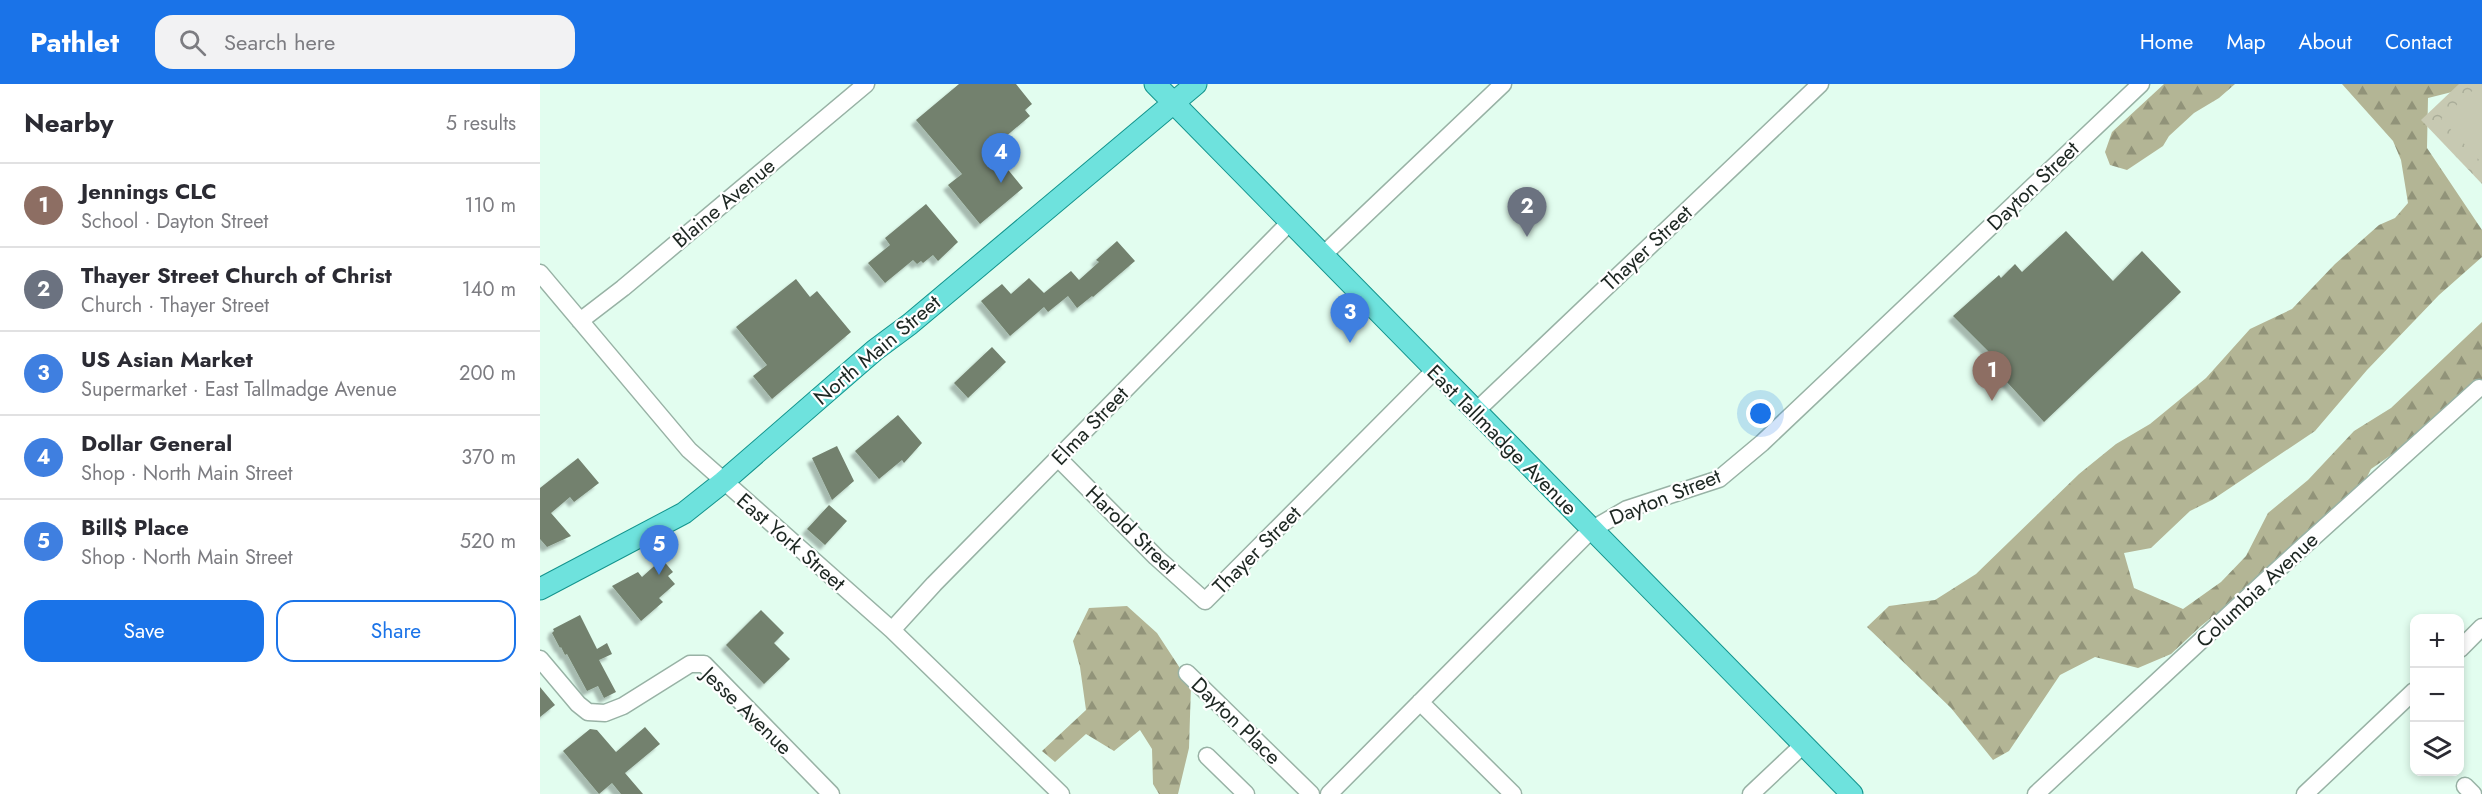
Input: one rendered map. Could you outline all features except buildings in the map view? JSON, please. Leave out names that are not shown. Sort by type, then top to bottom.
[{"type":"main road","name":"East Tallmadge Avenue","points":[[1155,84],[1235,163],[1289,223],[1434,371],[1852,794]]},
{"type":"main road","name":"North Main Street","points":[[540,589],[684,513],[875,350],[910,324],[1196,84]]},
{"type":"street","name":"Blaine Avenue","points":[[580,321],[623,288],[866,84]]},
{"type":"street","points":[[1322,256],[1503,84]]},
{"type":"street","name":"Thayer Street","points":[[1475,412],[1820,84]]},
{"type":"street","name":"Dayton Street","points":[[1329,794],[1591,530],[1627,508],[1719,479],[1762,443],[2141,84]]},
{"type":"street","name":"Elma Street","points":[[892,630],[1289,223]]},
{"type":"street","name":"East York Street","points":[[540,273],[689,450],[892,630],[1060,794]]},
{"type":"street","name":"Thayer Street","points":[[1205,601],[1434,371]]},
{"type":"street","name":"Columbia Avenue","points":[[2037,794],[2264,582],[2480,388]]},
{"type":"street","name":"Harold Street","points":[[1058,458],[1156,557],[1205,601]]},
{"type":"street","points":[[2464,644],[2482,627]]},
{"type":"street","name":"Jesse Avenue","points":[[540,659],[578,704],[588,712],[604,713],[623,706],[690,664],[704,664],[831,794]]},
{"type":"street","name":"Dayton Place","points":[[1187,673],[1311,794]]},
{"type":"street","points":[[2306,794],[2410,696]]},
{"type":"street","points":[[1420,702],[1513,794]]},
{"type":"street","points":[[1751,794],[1803,745]]},
{"type":"street","points":[[1207,756],[1246,794]]},
{"type":"green space","points":[[2164,84],[2235,84],[2219,98],[2194,113],[2169,136],[2163,146],[2127,170],[2110,165],[2105,152],[2112,132]]},
{"type":"green space","points":[[2342,84],[2467,84],[2460,90],[2428,98],[2427,148],[2482,230],[2482,257],[2439,295],[2367,370],[2315,431],[2212,500],[2190,511],[2151,548],[2124,553],[2134,588],[2183,609],[2221,582],[2246,556],[2268,513],[2308,480],[2354,431],[2391,408],[2482,322],[2482,392],[2371,469],[2364,483],[2251,586],[2201,626],[2171,654],[2138,668],[2095,657],[2060,675],[2009,751],[1993,760],[1951,708],[1867,627],[1889,606],[1935,600],[1976,574],[2079,474],[2116,444],[2150,424],[2206,378],[2250,329],[2292,309],[2335,264],[2379,225],[2395,218],[2408,203],[2401,160],[2393,141]]},
{"type":"green space","points":[[2459,84],[2482,84],[2482,184],[2421,120]]},
{"type":"green space","points":[[2482,84],[2482,163],[2441,119]]},
{"type":"green space","points":[[1127,606],[1157,633],[1191,685],[1189,748],[1178,794],[1159,794],[1153,784],[1152,749],[1140,730],[1114,751],[1086,734],[1055,762],[1042,751],[1086,710],[1080,667],[1073,641],[1089,608]]},
{"type":"place","name":"Dollar General","points":[[1001,183]]},
{"type":"place","name":"Thayer Street Church of Christ","points":[[1527,237]]},
{"type":"place","name":"US Asian Market","points":[[1350,343]]},
{"type":"place","name":"Jennings CLC","points":[[1992,401]]},
{"type":"place","name":"Bill$ Place","points":[[659,575]]}]
